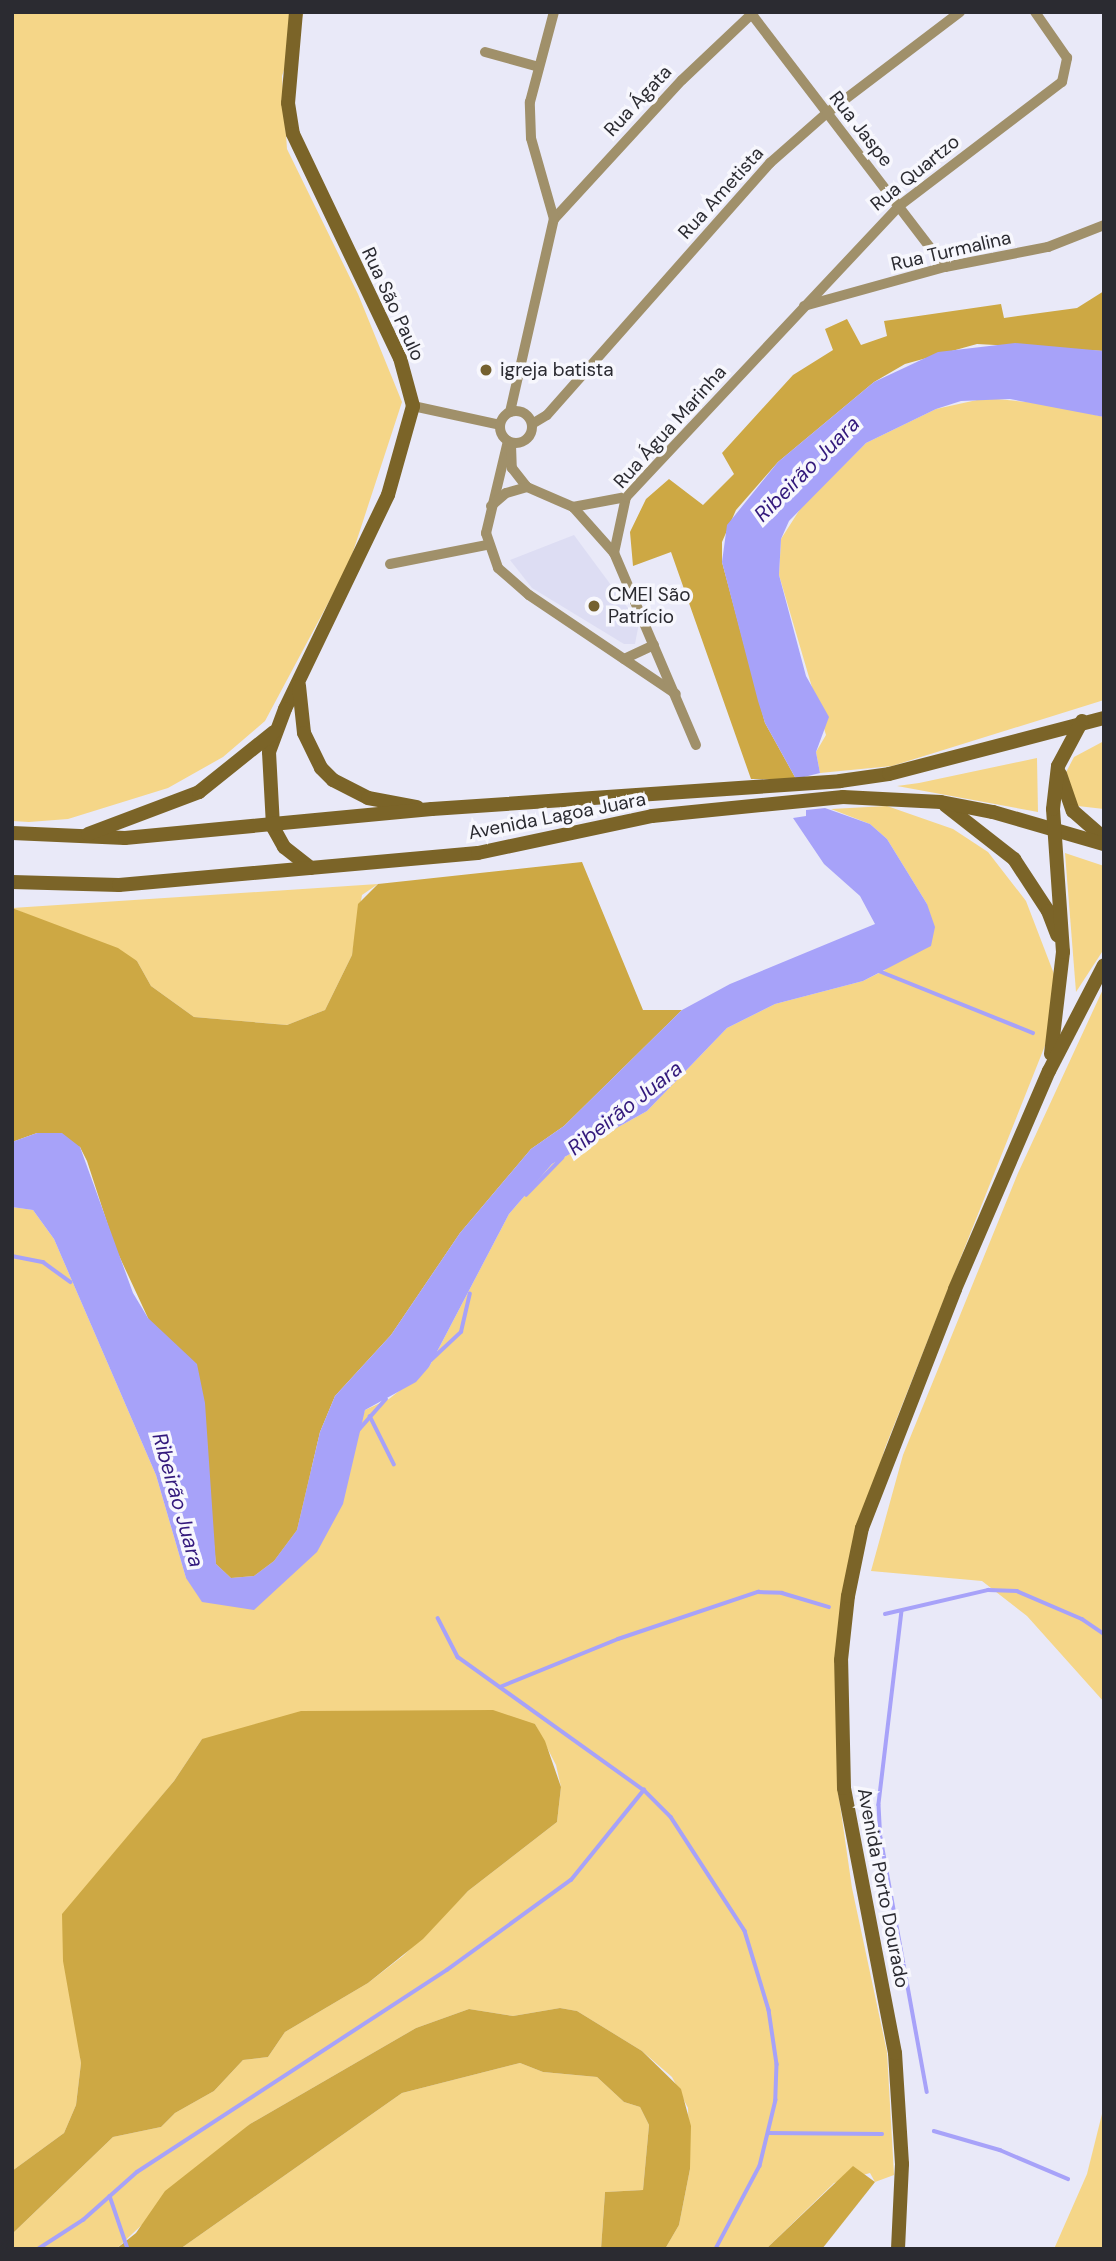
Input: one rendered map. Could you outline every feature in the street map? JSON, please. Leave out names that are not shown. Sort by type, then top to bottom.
[{"type":"main road","name":"Rua São Paulo","points":[[296,12],[288,103],[293,134],[400,358],[413,406]]},
{"type":"main road","points":[[311,868],[284,847],[273,827],[270,752],[274,732],[388,495],[413,406]]},
{"type":"main road","points":[[299,684],[304,733],[321,768],[333,780],[368,797],[432,809]]},
{"type":"main road","name":"Avenida Lagoa Juara","points":[[12,834],[73,839],[273,827],[432,809],[840,781],[889,774],[1082,721],[1104,718]]},
{"type":"main road","points":[[1049,1071],[1063,951],[1055,829],[1058,766],[1082,721]]},
{"type":"main road","points":[[73,839],[199,792],[274,732]]},
{"type":"main road","points":[[1058,766],[1073,811],[1104,838]]},
{"type":"main road","name":"Avenida Lagoa Juara","points":[[12,882],[118,885],[510,849],[652,816],[843,797],[941,802],[1055,829],[1104,844]]},
{"type":"main road","points":[[941,802],[991,836],[1014,859],[1048,911],[1063,951]]},
{"type":"main road","points":[[1049,1071],[1104,965]]},
{"type":"main road","name":"Avenida Porto Dourado","points":[[898,2249],[901,2111],[892,2040],[844,1788],[841,1660],[862,1528],[951,1300],[1049,1071]]},
{"type":"street","points":[[500,425],[510,412],[554,219],[531,138],[530,102],[554,12]]},
{"type":"street","name":"Rua Ametista","points":[[532,424],[547,415],[770,163],[827,113],[960,12]]},
{"type":"street","name":"Rua Quartzo","points":[[804,306],[899,206],[1062,82],[1066,58],[1035,12]]},
{"type":"street","name":"Rua Jaspe","points":[[752,13],[944,267]]},
{"type":"street","name":"Rua Ágata","points":[[554,219],[691,71],[752,13]]},
{"type":"street","points":[[485,52],[540,67]]},
{"type":"street","name":"Rua Turmalina","points":[[804,306],[944,267],[1048,247],[1104,225]]},
{"type":"street","name":"Rua Água Marinha","points":[[614,553],[626,498],[804,306]]},
{"type":"street","points":[[413,406],[500,425],[510,442],[512,467],[527,487],[573,507],[614,553],[696,745]]},
{"type":"street","points":[[510,412],[526,414],[532,424],[524,441],[510,442]]},
{"type":"street","points":[[510,442],[491,506],[487,545],[509,580],[676,694]]},
{"type":"street","points":[[491,506],[506,493],[527,487]]},
{"type":"street","points":[[573,507],[626,498]]},
{"type":"street","points":[[390,564],[487,545]]},
{"type":"street","points":[[624,659],[654,645]]},
{"type":"shaded area","points":[[12,12],[304,12],[282,76],[287,149],[358,294],[402,402],[349,564],[265,721],[223,757],[168,788],[68,819],[29,822],[12,821]]},
{"type":"shaded area","points":[[1104,291],[1104,351],[977,344],[905,364],[874,382],[778,462],[736,510],[722,542],[722,562],[765,723],[796,779],[751,779],[671,552],[633,566],[630,532],[646,499],[669,479],[703,505],[734,474],[722,453],[793,375],[833,350],[825,329],[847,319],[861,345],[887,336],[884,321],[1001,304],[1004,318],[1077,308]]},
{"type":"shaded area","points":[[986,398],[1048,404],[1104,417],[1104,700],[892,766],[820,773],[816,752],[826,735],[779,575],[781,539],[802,506],[866,443],[936,409]]},
{"type":"shaded area","name":"CMEI São Patrício","points":[[574,535],[639,623],[635,644],[624,644],[532,588],[510,560]]},
{"type":"shaded area","points":[[1104,741],[1104,809],[1069,805],[1063,778],[1074,757]]},
{"type":"shaded area","points":[[1037,758],[1038,812],[897,786],[919,783]]},
{"type":"shaded area","points":[[887,806],[953,829],[988,852],[1026,901],[1054,974],[1050,1033],[885,1448],[855,1549],[838,1791],[852,1888],[887,2052],[894,2175],[875,2182],[870,2173],[834,2183],[766,2249],[665,2249],[679,2225],[690,2169],[688,2108],[672,2077],[642,2051],[577,2011],[560,2008],[513,2016],[469,2009],[416,2028],[250,2124],[116,2249],[12,2249],[12,2234],[113,2137],[161,2127],[175,2113],[214,2091],[243,2060],[268,2057],[285,2032],[368,1983],[403,1956],[468,1891],[557,1822],[561,1787],[556,1765],[535,1724],[202,1739],[174,1781],[111,1857],[76,2025],[81,2063],[76,2105],[64,2133],[12,2171],[12,1207],[33,1210],[54,1239],[156,1475],[186,1578],[359,1427],[365,1410],[389,1399],[429,1367],[509,1214],[552,1164],[647,1111],[727,1028],[775,1004],[863,981],[885,970],[927,904],[887,839],[870,824],[831,809]]},
{"type":"shaded area","points":[[1065,853],[1104,866],[1104,949],[1076,992]]},
{"type":"shaded area","points":[[582,862],[643,1010],[682,1010],[564,1126],[531,1149],[460,1233],[391,1335],[335,1396],[320,1432],[297,1530],[274,1561],[254,1576],[231,1578],[216,1564],[211,1515],[148,1318],[115,1247],[80,1147],[37,1133],[12,1142],[12,908],[118,948],[137,961],[151,986],[194,1017],[287,1025],[325,1010],[352,955],[358,904],[378,884]]},
{"type":"shaded area","points":[[378,884],[362,895],[352,955],[325,1010],[287,1025],[194,1017],[151,986],[137,961],[12,908]]},
{"type":"shaded area","points":[[1104,987],[1104,1702],[1027,1616],[982,1581],[871,1571],[903,1455],[1018,1173]]},
{"type":"shaded area","points":[[493,1710],[535,1724],[545,1741],[561,1787],[557,1822],[468,1891],[423,1939],[368,1983],[285,2032],[268,2057],[243,2060],[214,2091],[175,2113],[161,2127],[113,2137],[12,2234],[12,2171],[64,2133],[76,2105],[81,2063],[63,1961],[62,1914],[174,1781],[202,1739],[301,1711]]},
{"type":"shaded area","points":[[560,2008],[577,2011],[642,2051],[681,2089],[691,2126],[690,2169],[679,2225],[665,2249],[601,2249],[605,2192],[643,2190],[649,2125],[640,2107],[624,2102],[597,2077],[543,2072],[520,2063],[402,2093],[180,2249],[116,2249],[136,2233],[165,2191],[250,2124],[416,2028],[469,2009],[513,2016]]},
{"type":"shaded area","points":[[520,2063],[543,2072],[597,2077],[624,2102],[640,2107],[649,2125],[643,2190],[605,2192],[601,2249],[180,2249],[402,2093]]},
{"type":"shaded area","points":[[1104,2106],[1104,2249],[1054,2249],[1087,2174]]},
{"type":"shaded area","points":[[853,2166],[875,2182],[822,2249],[766,2249]]},
{"type":"water","points":[[1015,343],[1104,351],[1104,417],[1010,399],[961,401],[936,409],[866,443],[789,521],[781,539],[779,575],[806,676],[829,717],[816,752],[820,773],[796,779],[765,723],[758,701],[722,562],[727,525],[778,462],[874,382],[938,352]]},
{"type":"water","points":[[825,808],[870,824],[887,839],[927,904],[935,927],[931,946],[863,981],[775,1004],[727,1028],[647,1111],[552,1164],[509,1214],[429,1367],[416,1382],[365,1410],[343,1504],[317,1552],[254,1610],[202,1602],[186,1578],[156,1475],[54,1239],[33,1210],[12,1207],[12,1142],[37,1133],[62,1133],[80,1147],[133,1293],[148,1318],[197,1364],[205,1403],[216,1564],[231,1578],[254,1576],[274,1561],[297,1530],[320,1432],[335,1396],[391,1335],[460,1233],[531,1149],[564,1126],[682,1010],[730,984],[875,924],[860,896],[824,864],[793,818],[806,816],[806,810]]},
{"type":"waterway","points":[[879,971],[1033,1033]]},
{"type":"waterway","name":"Ribeirão Juara","points":[[526,1195],[562,1158]]},
{"type":"waterway","name":"Ribeirão Juara","points":[[12,1256],[43,1262],[71,1282]]},
{"type":"waterway","name":"Ribeirão Juara","points":[[431,1360],[461,1332],[470,1294]]},
{"type":"waterway","name":"Ribeirão Juara","points":[[356,1433],[386,1399]]},
{"type":"waterway","points":[[370,1416],[394,1464]]},
{"type":"waterway","points":[[885,1614],[988,1590],[1017,1591],[1082,1619],[1104,1634]]},
{"type":"waterway","points":[[500,1687],[618,1639],[758,1592],[782,1593],[829,1607]]},
{"type":"waterway","points":[[902,1611],[879,1805],[881,1838],[927,2092]]},
{"type":"waterway","points":[[438,1618],[458,1657],[644,1790],[671,1817],[745,1931],[769,2010],[777,2064],[776,2100],[760,2166],[716,2249]]},
{"type":"waterway","points":[[38,2249],[83,2220],[137,2172],[447,1970],[571,1880],[644,1790]]},
{"type":"waterway","points":[[934,2131],[1000,2150],[1068,2179]]},
{"type":"waterway","points":[[768,2133],[882,2134]]},
{"type":"waterway","points":[[110,2196],[128,2249]]},
{"type":"place","name":"igreja batista","points":[[486,370]]},
{"type":"place","name":"CMEI São Patrício","points":[[594,606]]}]
